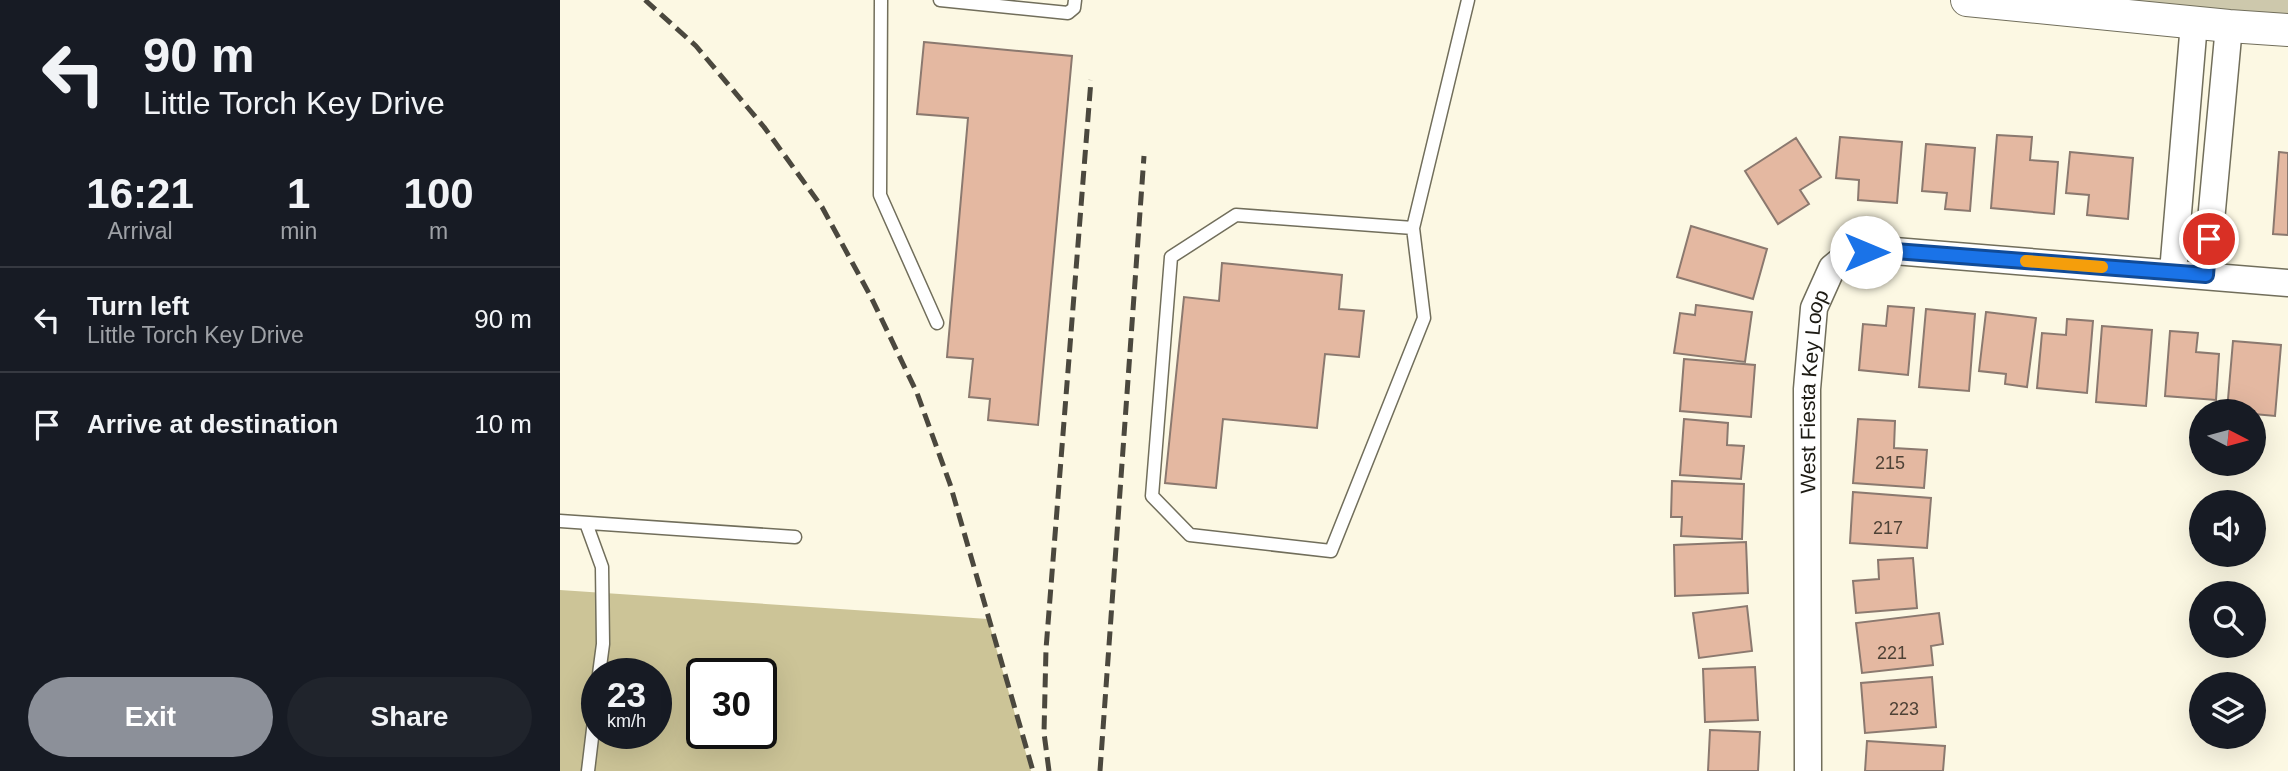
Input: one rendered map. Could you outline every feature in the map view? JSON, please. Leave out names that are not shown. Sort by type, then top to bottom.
[{"type":"street","points":[[1967,0],[2288,30]]},
{"type":"street","points":[[2173,272],[2194,23]]},
{"type":"street","points":[[2206,275],[2229,26]]},
{"type":"street","name":"West Fiesta Key Loop","points":[[1808,771],[1807,389],[1814,308],[1832,268],[1849,254],[1882,250],[2288,283]]},
{"type":"lane","points":[[881,0],[880,195],[937,323]]},
{"type":"lane","points":[[940,0],[1068,13],[1074,9],[1075,0]]},
{"type":"lane","points":[[1413,228],[1236,215],[1171,257],[1152,496],[1190,535],[1331,551],[1424,318],[1413,228],[1468,0]]},
{"type":"lane","points":[[560,521],[795,537]]},
{"type":"lane","points":[[586,523],[603,568],[602,658]]},
{"type":"lane","points":[[588,771],[591,749]]},
{"type":"shaded area","points":[[2100,0],[2288,0],[2288,16]]},
{"type":"shaded area","points":[[560,590],[988,619],[1031,771],[560,771]]},
{"type":"building","points":[[924,42],[1072,56],[1038,425],[988,420],[990,399],[969,397],[973,359],[947,357],[968,118],[917,114]]},
{"type":"building","points":[[1997,135],[2032,137],[2030,160],[2058,162],[2054,214],[1991,208]]},
{"type":"building","points":[[1840,137],[1902,142],[1897,203],[1858,200],[1859,180],[1836,178]]},
{"type":"building","points":[[1796,138],[1821,177],[1800,190],[1809,204],[1778,224],[1745,171]]},
{"type":"building","points":[[1926,144],[1975,148],[1970,211],[1945,209],[1947,193],[1922,191]]},
{"type":"building","points":[[2070,152],[2133,158],[2128,219],[2087,215],[2089,195],[2066,193]]},
{"type":"building","points":[[2279,152],[2288,153],[2288,235],[2273,234]]},
{"type":"building","points":[[1691,226],[1767,249],[1753,299],[1677,277]]},
{"type":"building","points":[[1222,263],[1342,275],[1339,309],[1364,311],[1359,357],[1325,354],[1317,428],[1223,419],[1216,488],[1165,483],[1184,297],[1219,301]]},
{"type":"building","points":[[1696,305],[1752,312],[1745,362],[1674,353],[1680,313],[1695,315]]},
{"type":"building","points":[[1888,306],[1914,308],[1908,375],[1859,370],[1863,324],[1886,326]]},
{"type":"building","points":[[1926,309],[1975,314],[1969,391],[1919,387]]},
{"type":"building","points":[[1986,312],[2036,318],[2027,387],[2005,384],[2006,374],[1979,371]]},
{"type":"building","points":[[2067,319],[2093,321],[2087,393],[2037,388],[2042,333],[2066,335]]},
{"type":"building","points":[[2102,326],[2152,330],[2146,406],[2096,402]]},
{"type":"building","points":[[2170,331],[2198,333],[2196,352],[2219,354],[2216,399],[2165,396]]},
{"type":"building","points":[[2233,341],[2281,345],[2275,416],[2266,415],[2266,399],[2228,399]]},
{"type":"building","points":[[1684,359],[1755,365],[1751,417],[1680,411]]},
{"type":"building","points":[[1684,419],[1728,423],[1727,445],[1744,446],[1741,479],[1680,475]]},
{"type":"building","points":[[1858,419],[1895,421],[1894,448],[1927,450],[1924,488],[1853,483]]},
{"type":"building","points":[[1672,481],[1744,484],[1742,539],[1681,536],[1682,517],[1671,517]]},
{"type":"building","points":[[1853,492],[1931,498],[1927,548],[1850,543]]},
{"type":"building","points":[[1746,542],[1748,593],[1675,596],[1674,545]]},
{"type":"building","points":[[1913,558],[1917,608],[1856,613],[1853,581],[1879,579],[1878,560]]},
{"type":"building","points":[[1747,606],[1752,651],[1699,658],[1693,613]]},
{"type":"building","points":[[1939,613],[1943,644],[1931,646],[1933,665],[1862,673],[1856,623]]},
{"type":"building","points":[[1755,667],[1758,720],[1705,722],[1703,669]]},
{"type":"building","points":[[1932,677],[1936,727],[1865,733],[1861,683]]},
{"type":"building","points":[[1710,730],[1760,732],[1758,771],[1708,771]]},
{"type":"building","points":[[1867,741],[1945,746],[1943,771],[1865,771]]},
{"type":"railway","points":[[645,0],[696,46],[764,127],[822,207],[871,297],[917,393],[950,484],[1033,771]]},
{"type":"railway","points":[[1049,771],[1044,733],[1046,649],[1091,80]]},
{"type":"railway","points":[[1100,771],[1144,156]]},
{"type":"slow traffic","points":[[2026,261],[2102,267]]},
{"type":"route","points":[[1866,252],[1882,250],[2206,275],[2209,239]]}]
